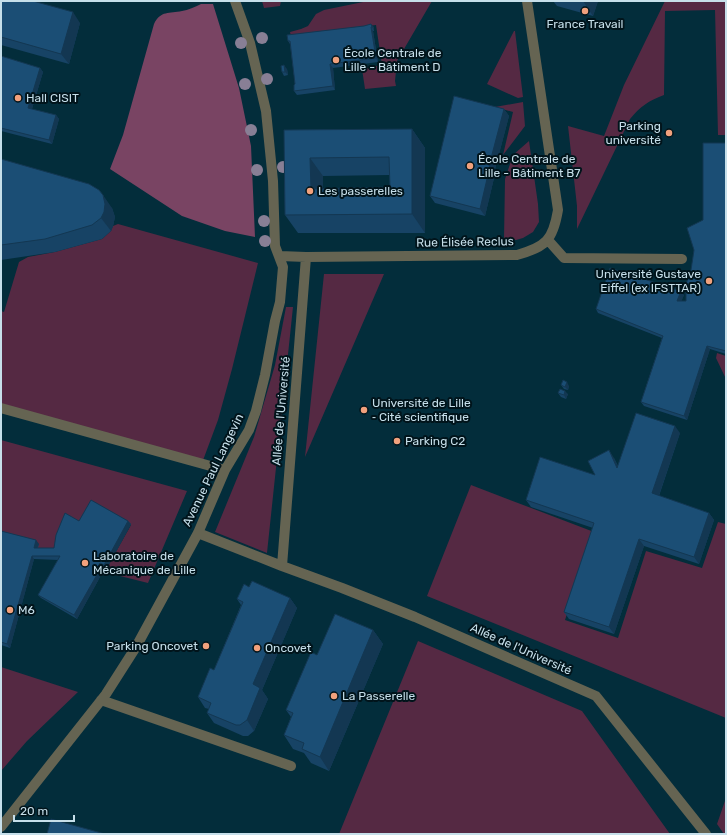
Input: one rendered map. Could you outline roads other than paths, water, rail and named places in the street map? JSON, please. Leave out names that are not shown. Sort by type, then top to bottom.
[{"type":"street","name":"Avenue Paul Langevin","points":[[1,827],[101,700],[136,647],[198,533],[225,470],[249,430],[263,382],[280,302],[283,267],[275,246],[273,181],[266,111],[250,43],[235,1]]},
{"type":"street","points":[[527,1],[558,210],[555,227],[548,240],[564,258],[682,259]]},
{"type":"street","name":"Rue Élisée Reclus","points":[[280,256],[306,258],[517,255],[535,250],[548,240]]},
{"type":"street","name":"Allée de l'Université","points":[[282,566],[306,258]]},
{"type":"street","points":[[1,408],[225,470]]},
{"type":"street","name":"Allée de l'Université","points":[[198,533],[415,617],[596,696],[706,834]]},
{"type":"street","points":[[101,700],[291,766]]},
{"type":"place","name":"France Travail","points":[[585,11]]},
{"type":"place","name":"École Centrale de Lille - Bâtiment D","points":[[336,60]]},
{"type":"place","name":"Hall CISIT","points":[[18,98]]},
{"type":"place","name":"Parking université","points":[[669,133]]},
{"type":"place","name":"École Centrale de Lille - Bâtiment B7","points":[[470,166]]},
{"type":"place","name":"Les passerelles","points":[[310,191]]},
{"type":"place","name":"Université Gustave Eiffel (ex IFSTTAR)","points":[[709,281]]},
{"type":"place","name":"Université de Lille ‐ Cité scientifique","points":[[364,410]]},
{"type":"place","name":"Parking C2","points":[[397,441]]},
{"type":"place","name":"Laboratoire de Mécanique de Lille","points":[[85,563]]},
{"type":"place","name":"M6","points":[[10,610]]},
{"type":"place","name":"Parking Oncovet","points":[[206,646]]},
{"type":"place","name":"Oncovet","points":[[257,648]]},
{"type":"place","name":"La Passerelle","points":[[334,696]]}]
